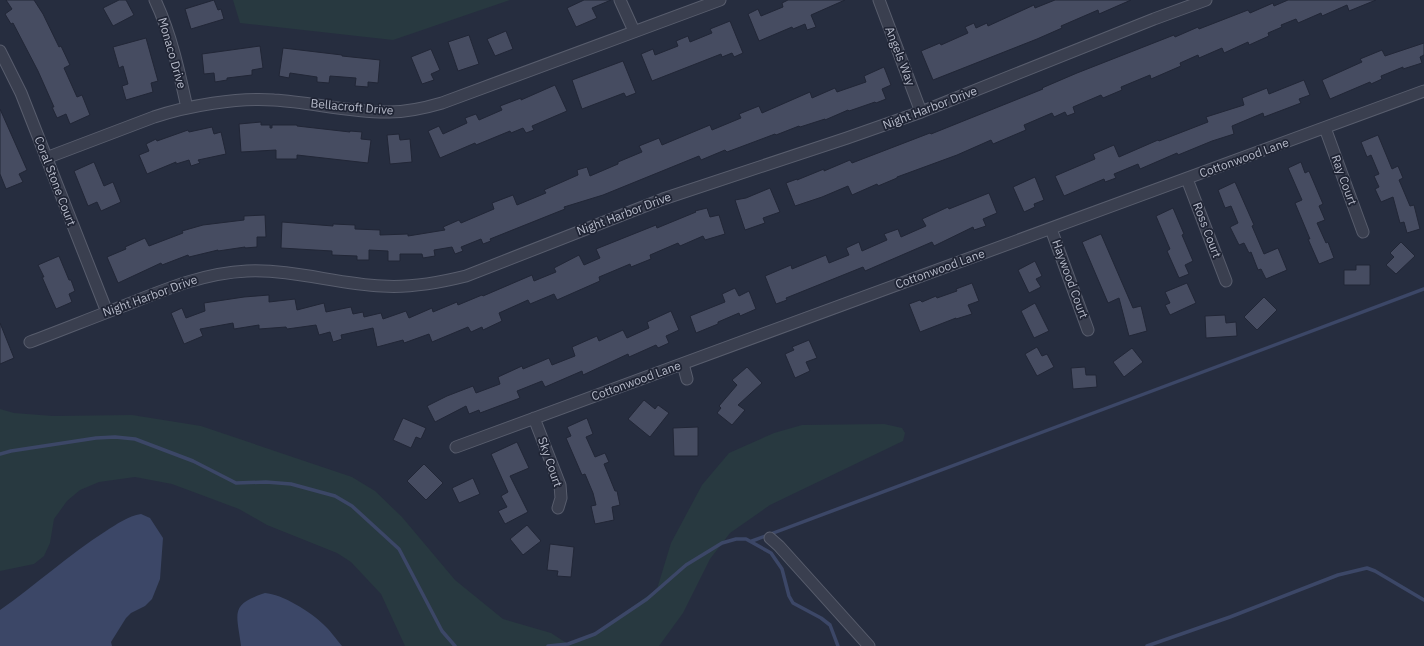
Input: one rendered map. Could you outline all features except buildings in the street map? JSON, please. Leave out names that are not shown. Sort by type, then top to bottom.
[{"type":"street","name":"Monaco Drive","points":[[155,0],[167,28],[173,48],[187,108]]},
{"type":"street","points":[[620,0],[634,31]]},
{"type":"street","name":"Bellacroft Drive","points":[[46,158],[171,111],[231,102],[272,100],[387,112],[422,108],[442,103],[720,0]]},
{"type":"street","name":"Angels Way","points":[[879,0],[921,112]]},
{"type":"street","name":"Night Harbor Drive","points":[[30,342],[181,283],[208,276],[234,272],[275,271],[382,286],[404,287],[445,282],[466,276],[663,199],[921,112],[1148,21],[1206,0]]},
{"type":"street","name":"Coral Stone Court","points":[[0,50],[21,93],[107,312]]},
{"type":"street","name":"Cottonwood Lane","points":[[456,447],[1424,91]]},
{"type":"street","name":"Ray Court","points":[[1325,128],[1362,232]]},
{"type":"street","name":"Ross Court","points":[[1188,179],[1226,281]]},
{"type":"street","name":"Haywood Court","points":[[1051,229],[1088,330]]},
{"type":"street","points":[[683,364],[687,379]]},
{"type":"street","name":"Sky Court","points":[[534,418],[560,485],[558,508]]},
{"type":"street","points":[[770,538],[870,646]]},
{"type":"shaded area","points":[[233,0],[510,0],[393,40],[240,23]]},
{"type":"shaded area","points":[[0,409],[14,413],[53,416],[132,415],[201,426],[352,477],[375,491],[402,517],[455,580],[503,619],[551,633],[568,644],[595,634],[657,589],[671,543],[702,485],[729,453],[774,433],[802,425],[884,424],[902,428],[905,433],[903,441],[770,505],[730,533],[710,559],[683,613],[659,646],[405,646],[381,594],[351,562],[337,553],[267,525],[239,509],[172,484],[135,477],[99,482],[80,490],[67,501],[54,519],[50,543],[44,556],[34,564],[0,571]]},
{"type":"water","points":[[141,514],[150,518],[163,538],[160,579],[152,599],[145,606],[131,613],[126,618],[111,642],[112,646],[0,646],[0,610],[92,540],[123,521]]},
{"type":"water","points":[[265,593],[288,600],[311,614],[326,626],[342,646],[241,646],[237,618],[238,612],[241,606],[253,597]]},
{"type":"waterway","points":[[752,541],[1424,289]]},
{"type":"waterway","points":[[0,454],[96,438],[115,437],[135,439],[193,461],[236,483],[266,482],[291,484],[335,496],[352,506],[399,549],[442,631],[455,646]]},
{"type":"waterway","points":[[548,646],[568,644],[595,634],[647,599],[686,565],[722,543],[736,539],[746,539],[771,553],[782,569],[789,596],[793,603],[821,618],[830,625],[838,646]]},
{"type":"waterway","points":[[1147,646],[1230,617],[1338,575],[1367,568],[1375,571],[1424,600]]}]
